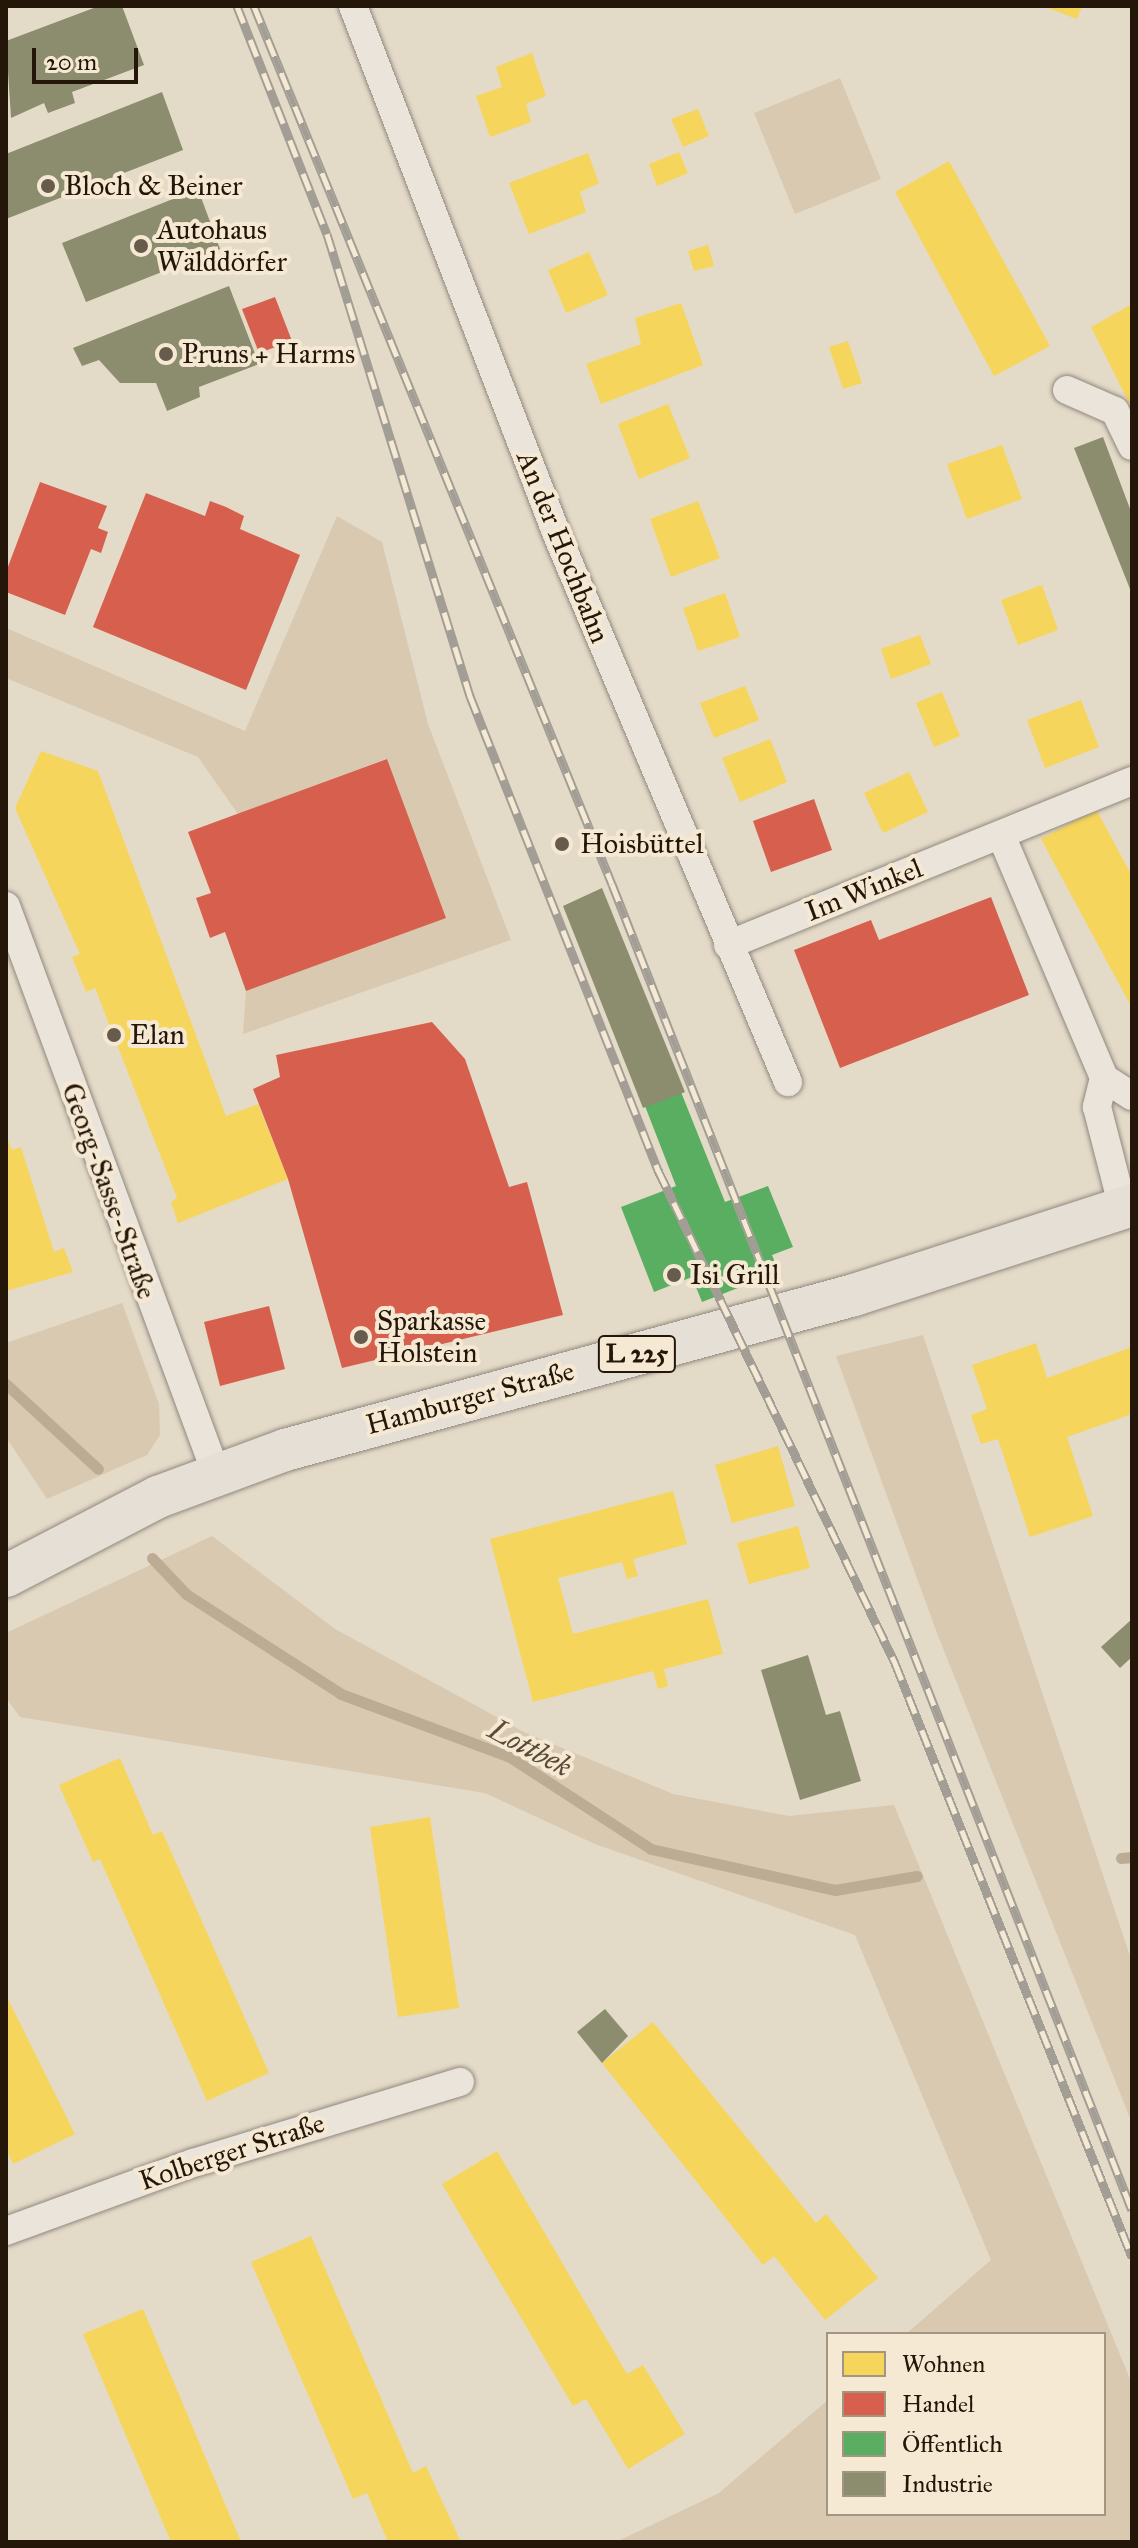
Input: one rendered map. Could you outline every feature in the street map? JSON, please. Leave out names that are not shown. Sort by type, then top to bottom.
[{"type":"main road","name":"Hamburger Straße","points":[[6,1576],[216,1473],[395,1417],[854,1295],[1128,1207]]},
{"type":"street","name":"An der Hochbahn","points":[[353,6],[557,535],[788,1082]]},
{"type":"street","points":[[1067,390],[1115,411],[1132,446]]},
{"type":"street","name":"Im Winkel","points":[[728,945],[1132,781]]},
{"type":"street","points":[[1001,835],[1104,1078],[1132,1096]]},
{"type":"street","name":"Georg-Sasse-Straße","points":[[6,906],[216,1473]]},
{"type":"street","points":[[1104,1078],[1097,1107],[1128,1207]]},
{"type":"street","name":"Kolberger Straße","points":[[6,2231],[193,2163],[460,2082]]},
{"type":"shaded area","points":[[840,78],[881,179],[795,214],[754,113]]},
{"type":"shaded area","points":[[337,516],[382,542],[428,724],[511,940],[243,1034],[246,991],[386,759],[238,814],[198,757],[6,678],[6,628],[245,731]]},
{"type":"shaded area","points":[[122,1303],[159,1404],[160,1435],[147,1455],[47,1499],[6,1437],[6,1343]]},
{"type":"shaded area","points":[[923,1335],[1132,1962],[1132,2123],[937,1633],[836,1356]]},
{"type":"shaded area","points":[[212,1536],[335,1629],[524,1732],[673,1794],[789,1816],[894,1805],[1132,2384],[1132,2542],[616,2542],[719,2493],[826,2402],[826,2516],[1106,2516],[1106,2332],[908,2332],[991,2260],[855,1935],[595,1844],[485,1793],[20,1717],[6,1698],[6,1633]]},
{"type":"building: Wohnen","points":[[1043,6],[1082,6],[1077,19]]},
{"type":"building: Wohnen","points":[[532,53],[546,96],[526,104],[531,122],[490,137],[476,96],[502,87],[496,67]]},
{"type":"building: Wohnen","points":[[698,109],[709,136],[683,147],[671,119]]},
{"type":"building: Wohnen","points":[[679,152],[688,173],[657,186],[649,164]]},
{"type":"building: Wohnen","points":[[588,153],[599,183],[580,192],[586,212],[529,234],[509,183]]},
{"type":"building: Wohnen","points":[[949,161],[1050,346],[994,376],[895,192]]},
{"type":"building: Wohnen","points":[[708,245],[714,266],[694,271],[688,251]]},
{"type":"building: Wohnen","points":[[589,252],[608,295],[566,313],[548,270]]},
{"type":"building: Wohnen","points":[[681,303],[703,365],[601,404],[586,364],[641,344],[635,318]]},
{"type":"building: Wohnen","points":[[1132,304],[1132,409],[1091,327]]},
{"type":"building: Wohnen","points":[[848,341],[862,383],[843,389],[829,347]]},
{"type":"building: Wohnen","points":[[668,404],[690,458],[639,479],[618,424]]},
{"type":"building: Wohnen","points":[[1002,445],[1022,499],[967,519],[947,464]]},
{"type":"building: Wohnen","points":[[698,501],[720,558],[671,577],[650,519]]},
{"type":"building: Wohnen","points":[[1042,585],[1058,630],[1018,645],[1001,600]]},
{"type":"building: Wohnen","points":[[725,593],[740,637],[698,651],[683,608]]},
{"type":"building: Wohnen","points":[[920,635],[931,664],[891,679],[881,649]]},
{"type":"building: Wohnen","points":[[745,686],[759,720],[714,738],[700,703]]},
{"type":"building: Wohnen","points":[[942,692],[960,736],[934,747],[916,703]]},
{"type":"building: Wohnen","points":[[1081,700],[1099,747],[1045,768],[1027,720]]},
{"type":"building: Wohnen","points":[[770,739],[787,782],[740,802],[722,758]]},
{"type":"building: Wohnen","points":[[41,751],[98,771],[226,1116],[258,1104],[288,1179],[178,1223],[171,1202],[177,1198],[95,988],[86,992],[72,957],[80,954],[15,808]]},
{"type":"building: Wohnen","points":[[909,772],[928,812],[883,833],[864,793]]},
{"type":"building: Wohnen","points":[[1096,809],[1132,876],[1132,1008],[1041,839]]},
{"type":"building: Wohnen","points":[[6,1137],[12,1150],[21,1147],[54,1252],[64,1248],[73,1272],[6,1291]]},
{"type":"building: Wohnen","points":[[1036,1343],[1047,1378],[1132,1347],[1132,1414],[1067,1437],[1093,1516],[1030,1537],[998,1439],[981,1444],[975,1427],[971,1415],[987,1409],[972,1365]]},
{"type":"building: Wohnen","points":[[778,1446],[795,1506],[732,1523],[715,1465]]},
{"type":"building: Wohnen","points":[[673,1491],[687,1544],[633,1559],[638,1576],[627,1579],[622,1562],[558,1578],[573,1634],[708,1599],[723,1654],[664,1669],[668,1686],[658,1689],[653,1671],[533,1702],[490,1539]]},
{"type":"building: Wohnen","points":[[798,1526],[810,1568],[749,1584],[737,1543]]},
{"type":"building: Wohnen","points":[[120,1758],[153,1835],[162,1831],[269,2073],[207,2101],[100,1859],[93,1862],[59,1785]]},
{"type":"building: Wohnen","points":[[430,1817],[459,2008],[398,2017],[370,1827]]},
{"type":"building: Wohnen","points":[[6,1995],[75,2134],[13,2164],[6,2149]]},
{"type":"building: Wohnen","points":[[653,2022],[816,2223],[826,2214],[878,2278],[825,2320],[774,2256],[763,2265],[602,2063]]},
{"type":"building: Wohnen","points":[[497,2151],[627,2374],[643,2365],[685,2434],[628,2469],[586,2399],[573,2406],[442,2184]]},
{"type":"building: Wohnen","points":[[311,2236],[413,2473],[426,2466],[460,2540],[388,2542],[367,2493],[353,2499],[251,2262]]},
{"type":"building: Wohnen","points":[[143,2309],[241,2542],[171,2542],[83,2334]]},
{"type":"building: Handel","points":[[275,297],[292,341],[259,353],[242,309]]},
{"type":"building: Handel","points":[[40,482],[107,506],[98,528],[108,532],[101,553],[91,549],[65,615],[6,592],[6,572]]},
{"type":"building: Handel","points":[[146,493],[205,516],[210,501],[226,507],[244,516],[240,529],[300,555],[246,690],[93,627]]},
{"type":"building: Handel","points":[[387,759],[446,918],[246,991],[225,932],[210,938],[196,898],[211,893],[188,832]]},
{"type":"building: Handel","points":[[814,799],[832,850],[771,872],[753,821]]},
{"type":"building: Handel","points":[[991,897],[1029,995],[840,1068],[794,950],[871,920],[879,940]]},
{"type":"building: Handel","points":[[432,1022],[465,1059],[509,1187],[527,1182],[563,1315],[342,1368],[288,1179],[253,1089],[280,1077],[276,1055]]},
{"type":"building: Handel","points":[[269,1306],[285,1369],[220,1386],[204,1322]]},
{"type":"building: Öffentlich","points":[[681,1092],[725,1202],[768,1186],[793,1247],[772,1255],[779,1272],[702,1302],[692,1277],[654,1292],[621,1207],[676,1186],[645,1106]]},
{"type":"building: Industrie","points":[[99,6],[122,6],[144,65],[72,92],[75,103],[48,113],[44,103],[11,118],[6,41]]},
{"type":"building: Industrie","name":"Bloch & Beiner","points":[[162,92],[183,150],[6,219],[6,154]]},
{"type":"building: Industrie","name":"Autohaus Wälddörfer","points":[[198,189],[220,249],[86,302],[62,243]]},
{"type":"building: Industrie","name":"Pruns + Harms","points":[[229,286],[259,364],[199,387],[200,397],[167,411],[156,383],[120,383],[99,360],[82,366],[73,348]]},
{"type":"building: Industrie","points":[[1103,437],[1132,514],[1132,594],[1074,448]]},
{"type":"building: Industrie","points":[[602,888],[685,1092],[643,1108],[563,906]]},
{"type":"building: Industrie","points":[[1132,1619],[1132,1657],[1120,1668],[1101,1647]]},
{"type":"building: Industrie","points":[[808,1655],[826,1715],[840,1711],[861,1781],[800,1800],[761,1670]]},
{"type":"building: Industrie","points":[[605,2009],[628,2036],[602,2063],[577,2032]]},
{"type":"waterway","name":"Lottbek","points":[[6,1384],[98,1469]]},
{"type":"waterway","name":"Lottbek","points":[[152,1558],[186,1594],[341,1694],[510,1757],[651,1849],[835,1890],[917,1876]]},
{"type":"waterway","name":"Lottbek","points":[[1121,1858],[1132,1857]]},
{"type":"railway","points":[[237,6],[327,234],[470,696],[658,1170],[895,1663],[1132,2257]]},
{"type":"railway","points":[[254,6],[612,884],[1132,2210]]},
{"type":"place","name":"Bloch & Beiner","points":[[48,186]]},
{"type":"place","name":"Autohaus Wälddörfer","points":[[141,246]]},
{"type":"place","name":"Pruns + Harms","points":[[166,354]]},
{"type":"place","name":"Hoisbüttel","points":[[562,844]]},
{"type":"place","name":"Elan","points":[[114,1035]]},
{"type":"place","name":"Isi Grill","points":[[674,1275]]},
{"type":"place","name":"Sparkasse Holstein","points":[[361,1337]]}]
